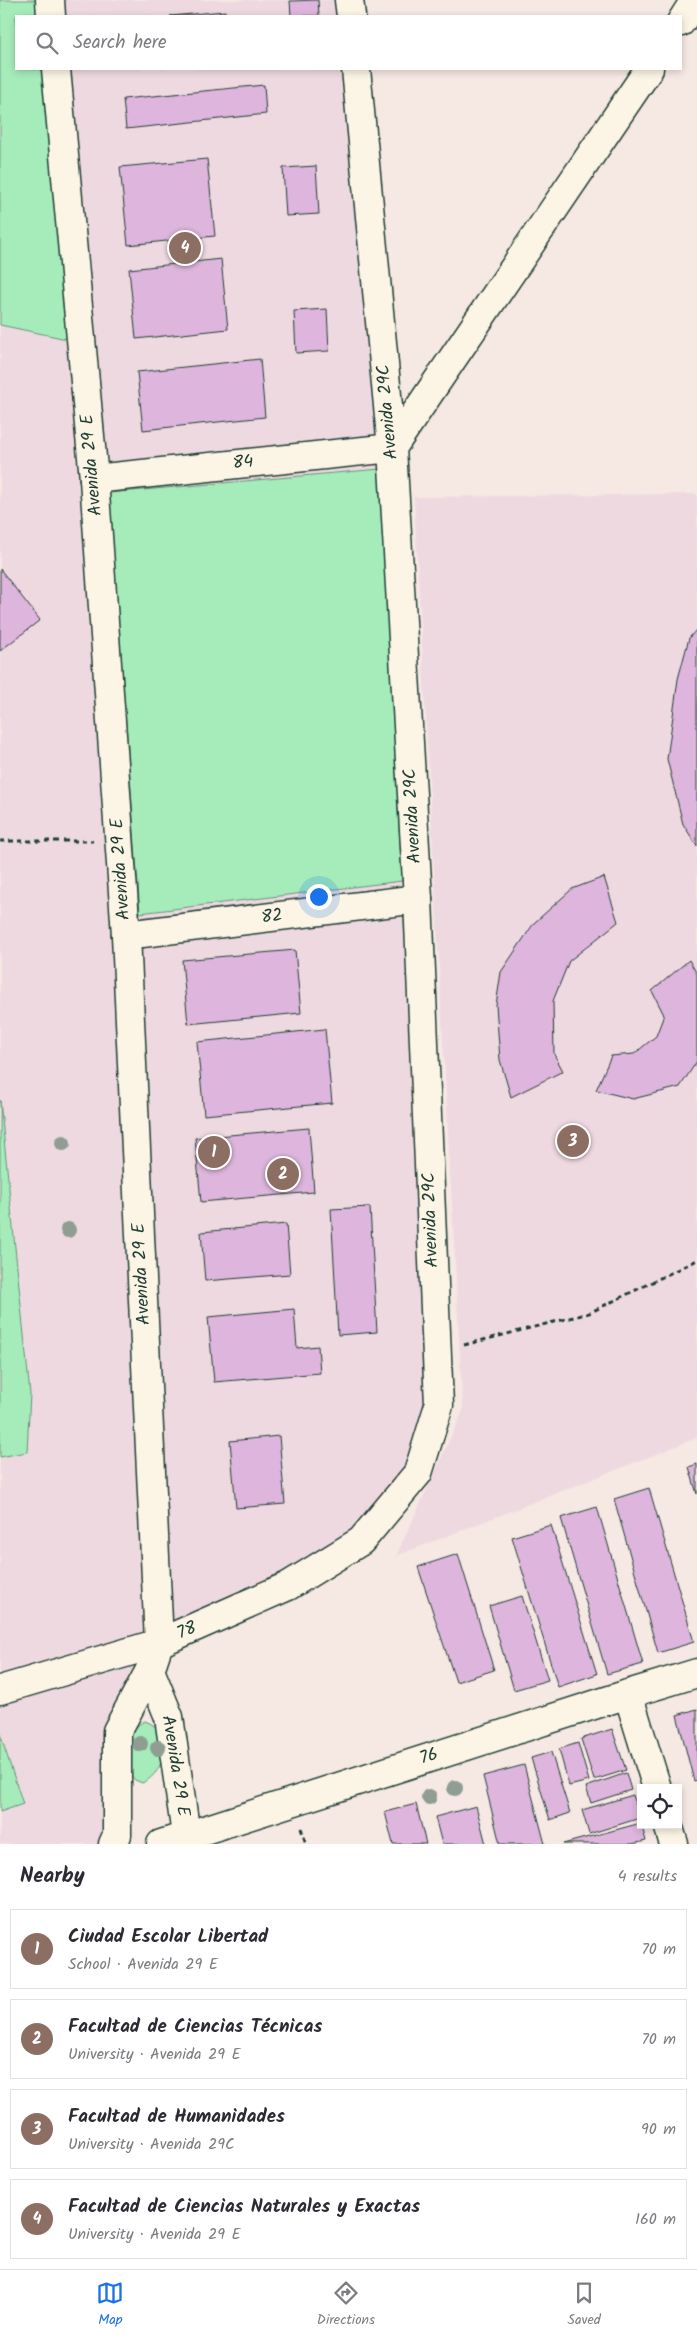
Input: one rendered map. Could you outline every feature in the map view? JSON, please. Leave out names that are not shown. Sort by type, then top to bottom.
[{"type":"street","points":[[50,0],[51,15]]},
{"type":"street","points":[[349,0],[351,15]]},
{"type":"street","points":[[682,20],[695,0]]},
{"type":"street","name":"Avenida 29 E","points":[[56,70],[94,479],[126,936],[159,1643],[150,1670],[117,1731],[117,1836],[113,1844]]},
{"type":"street","name":"Avenida 29C","points":[[356,70],[392,448],[418,899],[439,1404],[418,1474],[361,1540]]},
{"type":"street","points":[[392,448],[648,70]]},
{"type":"street","name":"84","points":[[94,479],[392,448]]},
{"type":"street","name":"82","points":[[126,936],[418,899]]},
{"type":"street","name":"78","points":[[0,1690],[159,1643],[288,1586],[361,1540]]},
{"type":"street","name":"Avenida 29 E","points":[[150,1670],[169,1717],[173,1840]]},
{"type":"street","name":"76","points":[[173,1840],[697,1673]]},
{"type":"street","points":[[628,1694],[655,1784]]},
{"type":"street","points":[[669,1829],[674,1844]]},
{"type":"path","points":[[0,841],[119,841]]},
{"type":"path","points":[[436,1352],[589,1313],[697,1260]]},
{"type":"path","points":[[298,1821],[306,1844]]},
{"type":"shaded area","points":[[0,0],[349,0],[351,15],[15,15],[15,70],[356,70],[439,1405],[418,1473],[361,1541],[159,1643],[117,1731],[113,1844],[0,1844]]},
{"type":"shaded area","points":[[697,494],[697,1438],[396,1556],[463,1411],[414,497]]},
{"type":"green space","points":[[0,0],[50,0],[51,15],[15,15],[15,70],[56,70],[81,342],[0,325]]},
{"type":"green space","points":[[380,469],[402,881],[140,913],[109,493]]},
{"type":"green space","points":[[0,1100],[30,1394],[27,1452],[0,1457]]},
{"type":"green space","points":[[145,1721],[154,1726],[160,1733],[164,1752],[157,1770],[142,1783],[135,1780],[127,1770],[131,1735]]},
{"type":"green space","points":[[0,1734],[23,1804],[0,1812]]},
{"type":"building","points":[[318,0],[319,15],[291,15],[290,1]]},
{"type":"building","points":[[225,11],[226,15],[181,15]]},
{"type":"building","points":[[264,85],[266,114],[126,129],[123,99]]},
{"type":"building","points":[[207,159],[215,236],[128,245],[120,167]]},
{"type":"building","points":[[316,166],[319,214],[286,216],[283,168]]},
{"type":"building","points":[[221,259],[228,329],[136,339],[129,269]]},
{"type":"building","points":[[327,309],[329,351],[296,353],[294,311]]},
{"type":"building","points":[[260,359],[265,417],[143,430],[137,372]]},
{"type":"building","points":[[0,569],[40,620],[0,651]]},
{"type":"building","points":[[697,629],[697,846],[683,824],[667,759],[678,679],[689,638]]},
{"type":"building","points":[[604,877],[618,922],[569,961],[553,1001],[554,1054],[563,1071],[511,1097],[500,1060],[496,1005],[501,972],[534,923],[572,889]]},
{"type":"building","points":[[295,950],[301,1013],[188,1024],[182,960]]},
{"type":"building","points":[[689,960],[697,974],[697,1061],[680,1087],[633,1099],[596,1090],[611,1056],[634,1054],[656,1036],[664,1015],[652,991]]},
{"type":"building","points":[[325,1029],[332,1103],[204,1115],[197,1042]]},
{"type":"building","points":[[309,1128],[314,1192],[201,1202],[195,1138]]},
{"type":"building","points":[[370,1207],[377,1332],[338,1335],[331,1209]]},
{"type":"building","points":[[286,1224],[290,1274],[205,1281],[201,1232]]},
{"type":"building","points":[[294,1309],[297,1348],[318,1346],[320,1373],[214,1382],[208,1317]]},
{"type":"building","points":[[279,1436],[285,1504],[236,1508],[230,1441]]},
{"type":"building","points":[[697,1464],[697,1494],[689,1467]]},
{"type":"building","points":[[649,1488],[694,1642],[658,1653],[614,1499]]},
{"type":"building","points":[[597,1507],[643,1664],[607,1674],[561,1518]]},
{"type":"building","points":[[551,1525],[597,1674],[558,1687],[512,1537]]},
{"type":"building","points":[[458,1554],[494,1670],[456,1682],[418,1567]]},
{"type":"building","points":[[522,1596],[548,1680],[514,1690],[489,1606]]},
{"type":"building","points":[[697,1709],[697,1780],[694,1781],[677,1715]]},
{"type":"building","points":[[612,1729],[626,1770],[594,1780],[581,1739]]},
{"type":"building","points":[[578,1743],[589,1781],[569,1786],[559,1749]]},
{"type":"building","points":[[551,1752],[570,1813],[550,1820],[531,1758]]},
{"type":"building","points":[[524,1765],[545,1844],[500,1844],[483,1776]]},
{"type":"building","points":[[626,1773],[631,1790],[591,1803],[586,1787]]},
{"type":"building","points":[[633,1795],[637,1808],[637,1819],[589,1834],[582,1810]]},
{"type":"building","points":[[416,1804],[426,1844],[393,1844],[385,1812]]},
{"type":"building","points":[[476,1806],[486,1844],[442,1844],[435,1817]]},
{"type":"building","points":[[637,1824],[637,1829],[643,1829],[646,1841],[632,1844],[563,1844]]},
{"type":"place","name":"Facultad de Ciencias Naturales y Exactas","points":[[185,248]]},
{"type":"place","name":"Facultad de Humanidades","points":[[573,1141]]},
{"type":"place","name":"Ciudad Escolar Libertad","points":[[214,1152]]},
{"type":"place","name":"Facultad de Ciencias Técnicas","points":[[283,1174]]}]
